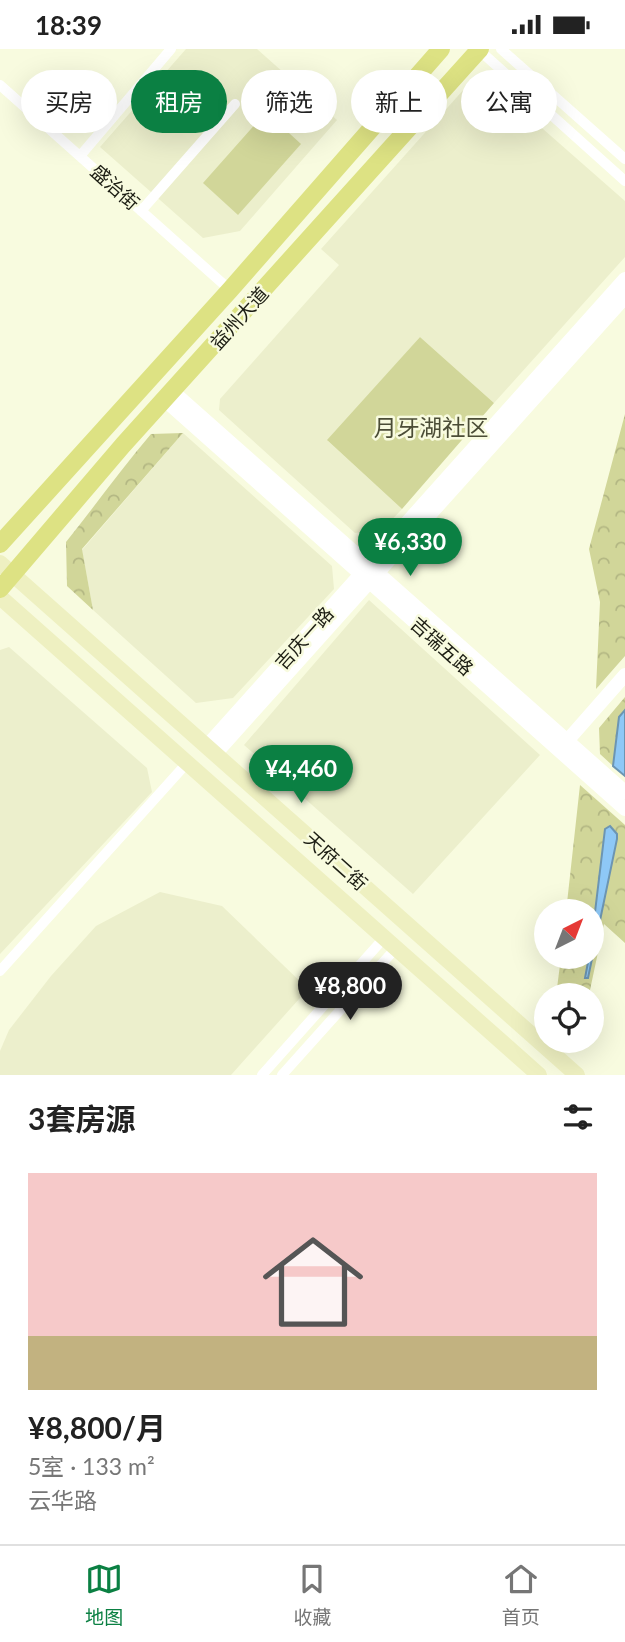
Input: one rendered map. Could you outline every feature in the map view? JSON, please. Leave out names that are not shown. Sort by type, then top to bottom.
[{"type":"main road","name":"益州大道","points":[[0,544],[230,290],[441,49]]},
{"type":"main road","name":"益州大道","points":[[0,589],[6,569],[168,395],[479,49]]},
{"type":"main road","name":"天府二街","points":[[6,569],[577,1075]]},
{"type":"main road","name":"天府二街","points":[[0,597],[539,1075]]},
{"type":"street","points":[[80,156],[171,49]]},
{"type":"street","points":[[479,49],[625,181]]},
{"type":"street","points":[[501,49],[625,159]]},
{"type":"street","name":"盛治街","points":[[0,85],[230,290]]},
{"type":"street","points":[[141,211],[235,104]]},
{"type":"street","name":"吉庆一路","points":[[369,574],[625,279]]},
{"type":"street","name":"吉庆一路","points":[[211,750],[369,574],[625,297]]},
{"type":"street","name":"吉瑞五路","points":[[168,395],[369,574],[625,809]]},
{"type":"street","name":"吉瑞五路","points":[[369,574],[625,792]]},
{"type":"street","points":[[567,741],[625,675]]},
{"type":"street","points":[[0,971],[187,763]]},
{"type":"street","points":[[262,1075],[390,943]]},
{"type":"street","points":[[282,1075],[390,943]]},
{"type":"shaded area","points":[[186,49],[257,49],[281,70],[241,70],[241,133],[326,133],[240,231],[203,238],[100,147],[112,133],[117,133],[117,128],[131,112],[131,133],[227,133],[227,70],[168,70]]},
{"type":"shaded area","points":[[461,92],[461,133],[548,133],[625,201],[625,257],[494,403],[420,337],[328,441],[402,509],[383,529],[355,533],[219,410],[220,399],[339,265],[321,249],[425,133],[447,133],[447,108]]},
{"type":"shaded area","points":[[183,433],[332,566],[334,589],[233,698],[196,703],[93,610],[82,550]]},
{"type":"shaded area","points":[[369,600],[540,755],[413,894],[244,745]]},
{"type":"shaded area","points":[[9,647],[147,768],[152,792],[0,954],[0,650]]},
{"type":"shaded area","points":[[160,892],[222,906],[308,989],[231,1075],[0,1075],[0,1051],[9,1030],[51,976],[96,926]]},
{"type":"green space","points":[[247,133],[289,133],[301,144],[238,215],[203,183]]},
{"type":"green space","points":[[420,337],[494,403],[402,509],[327,440]]},
{"type":"green space","points":[[625,414],[625,656],[596,689],[600,602],[589,549]]},
{"type":"green space","points":[[183,433],[82,549],[93,610],[67,586],[66,542],[151,434]]},
{"type":"green space","points":[[625,697],[625,777],[600,754],[599,728]]},
{"type":"green space","points":[[580,785],[625,825],[625,943],[604,924],[604,899],[567,899]]},
{"type":"green space","points":[[559,969],[594,969],[591,983],[558,983]]},
{"type":"water","points":[[625,710],[625,776],[613,766],[619,717]]},
{"type":"water","points":[[610,826],[617,834],[617,839],[604,901],[604,899],[597,899],[605,829]]},
{"type":"district","name":"月牙湖社区","points":[[431,428]]}]
